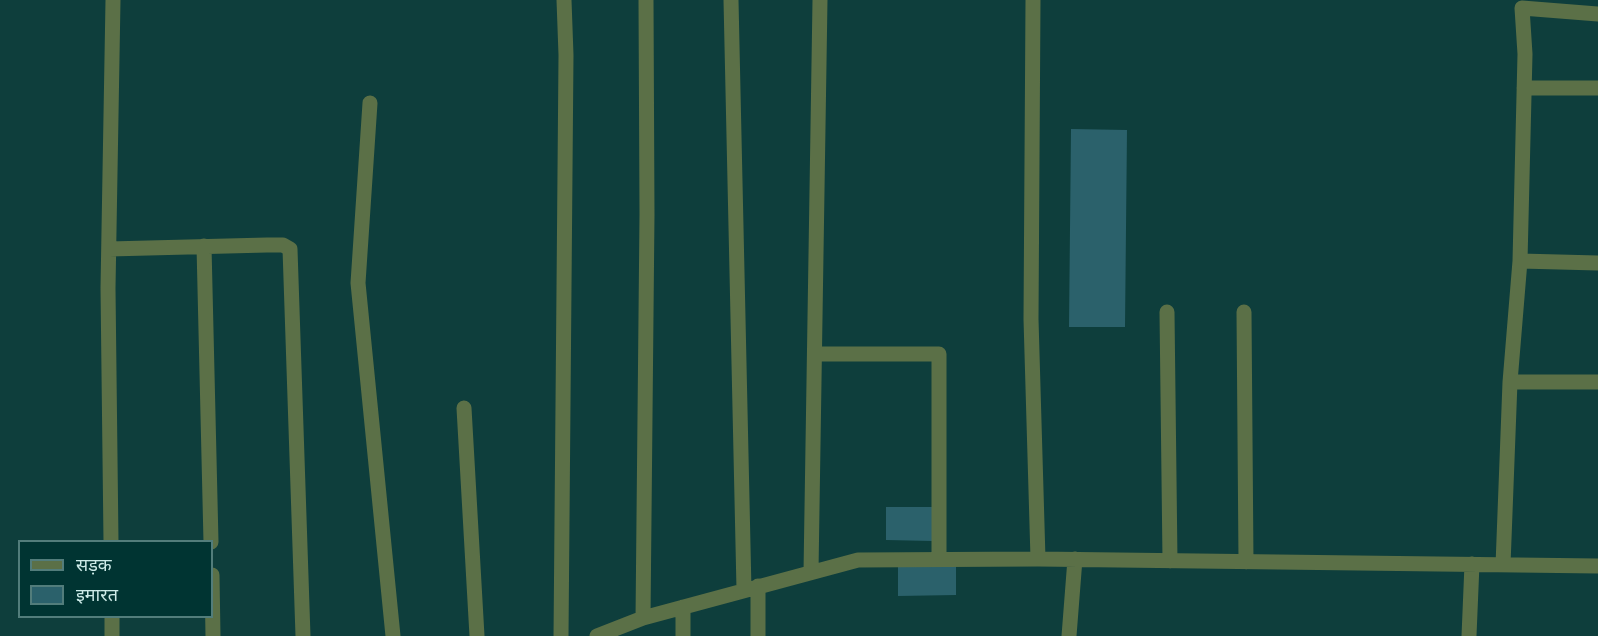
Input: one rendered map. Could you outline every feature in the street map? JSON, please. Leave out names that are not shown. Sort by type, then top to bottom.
[{"type":"street","points":[[111,540],[109,249],[113,0]]},
{"type":"street","points":[[561,636],[566,55],[564,0]]},
{"type":"street","points":[[643,618],[647,214],[646,0]]},
{"type":"street","points":[[731,0],[751,588],[758,636]]},
{"type":"street","points":[[811,572],[820,0]]},
{"type":"street","points":[[1033,0],[1030,319],[1038,559]]},
{"type":"street","points":[[1503,565],[1510,382],[1520,261],[1525,54],[1522,8],[1598,14]]},
{"type":"street","points":[[1524,88],[1598,88]]},
{"type":"street","points":[[370,103],[358,283],[393,636]]},
{"type":"street","points":[[109,249],[283,245],[290,249],[303,636]]},
{"type":"street","points":[[204,246],[211,540]]},
{"type":"street","points":[[1520,261],[1598,263]]},
{"type":"street","points":[[1167,312],[1170,561]]},
{"type":"street","points":[[1244,312],[1246,562]]},
{"type":"street","points":[[815,354],[939,354],[939,559]]},
{"type":"street","points":[[1510,382],[1598,382]]},
{"type":"street","points":[[464,408],[477,636]]},
{"type":"street","points":[[1069,636],[1076,559]]},
{"type":"street","points":[[597,636],[620,632],[643,618],[858,560],[1076,559],[1598,566]]},
{"type":"street","points":[[1469,636],[1472,564]]},
{"type":"street","points":[[683,607],[683,636]]},
{"type":"street","points":[[112,618],[112,636]]},
{"type":"street","points":[[213,618],[213,636]]},
{"type":"building","points":[[1071,129],[1127,130],[1125,327],[1069,327]]},
{"type":"building","points":[[886,507],[934,507],[933,541],[886,540]]},
{"type":"building","points":[[956,564],[956,595],[898,596],[898,566]]}]
